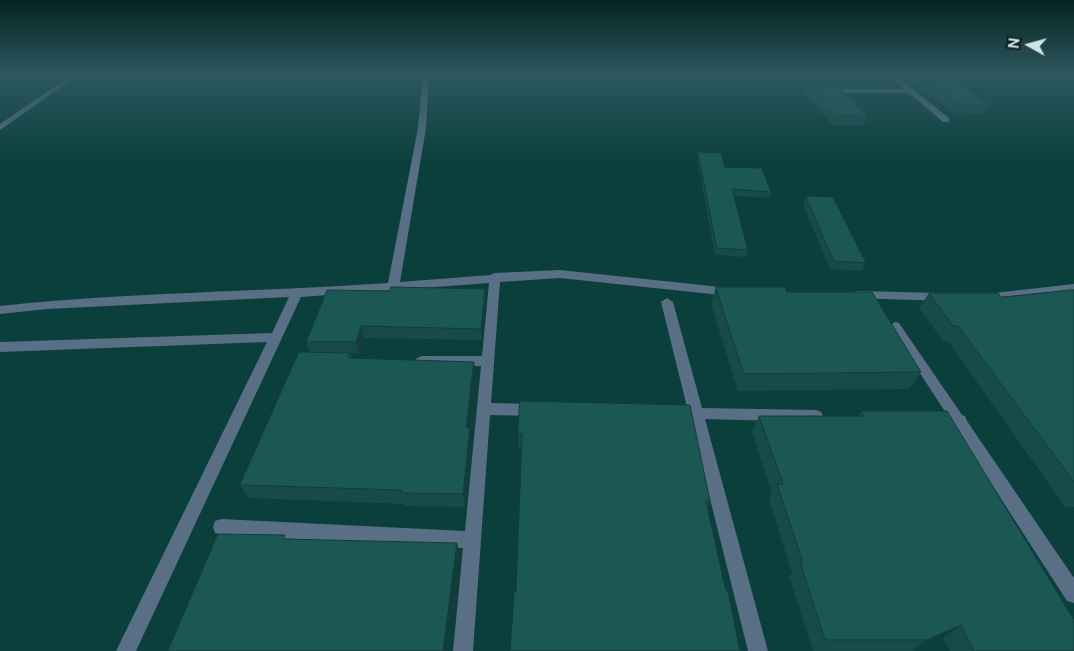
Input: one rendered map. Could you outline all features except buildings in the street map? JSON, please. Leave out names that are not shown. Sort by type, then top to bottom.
[{"type":"street","points":[[0,128],[34,104]]},
{"type":"street","points":[[393,286],[422,128],[424,104]]},
{"type":"street","points":[[927,104],[946,120]]},
{"type":"street","points":[[0,310],[47,305],[296,293],[495,277],[560,274],[743,293]]},
{"type":"street","points":[[463,651],[495,277]]},
{"type":"street","points":[[974,298],[1074,288]]},
{"type":"street","points":[[126,651],[296,293]]},
{"type":"street","points":[[848,295],[955,297]]},
{"type":"street","points":[[667,302],[758,651]]},
{"type":"street","points":[[895,326],[960,420],[1074,594]]},
{"type":"street","points":[[0,346],[57,343],[204,343],[274,337]]},
{"type":"street","points":[[410,361],[487,361]]},
{"type":"street","points":[[483,409],[551,410]]},
{"type":"street","points":[[666,412],[832,416]]},
{"type":"street","points":[[921,419],[960,420]]},
{"type":"street","points":[[221,528],[472,540]]}]
